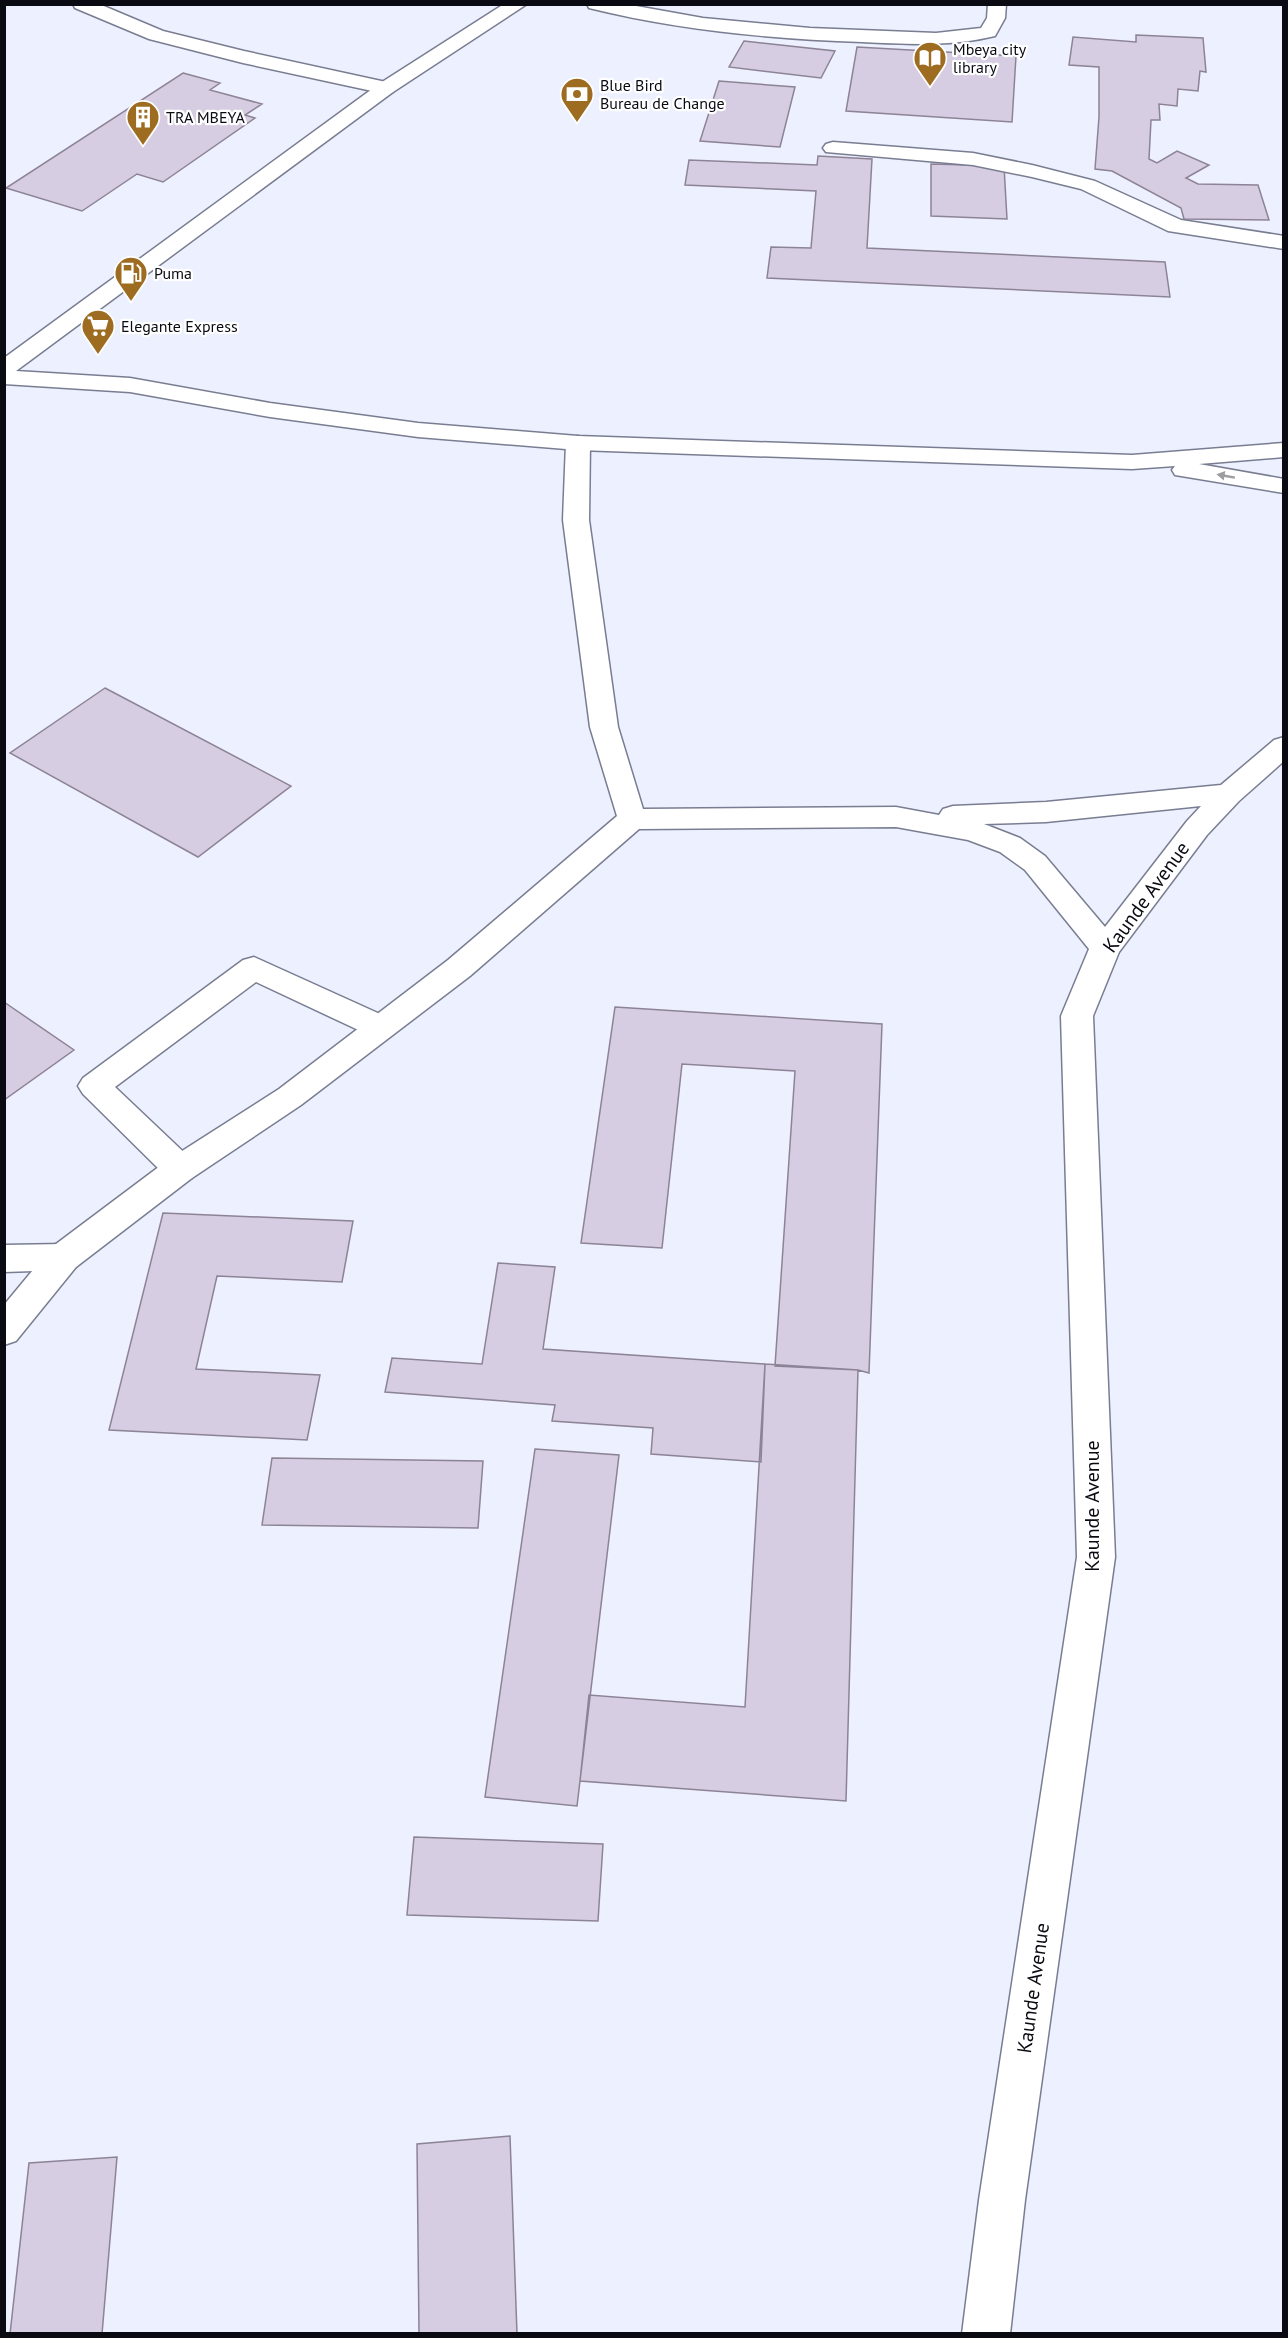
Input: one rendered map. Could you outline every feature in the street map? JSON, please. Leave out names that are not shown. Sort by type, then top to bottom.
[{"type":"street","points":[[82,4],[156,35],[243,57],[386,88]]},
{"type":"street","points":[[4,369],[386,88],[518,4]]},
{"type":"street","points":[[596,4],[666,20],[780,33],[939,38],[969,37],[988,32],[993,25],[997,4]]},
{"type":"street","points":[[833,148],[973,159],[1032,171],[1088,185],[1176,226],[1284,243]]},
{"type":"street","points":[[4,377],[130,385],[270,410],[418,430],[578,443],[1132,462],[1284,450]]},
{"type":"street","points":[[578,443],[576,520],[604,727],[632,819]]},
{"type":"street","points":[[1284,457],[1281,461],[1284,478]]},
{"type":"street","points":[[1132,462],[1284,486]]},
{"type":"street","name":"Kaunde Avenue","points":[[986,2334],[1006,2176],[1096,1557],[1077,1016],[1105,948],[1197,828],[1229,794],[1284,746]]},
{"type":"street","points":[[4,1331],[64,1257],[180,1169],[290,1097],[459,968],[632,819],[996,816],[1229,794]]},
{"type":"street","points":[[896,816],[974,831],[1010,845],[1035,863],[1105,948]]},
{"type":"street","points":[[180,1169],[94,1086],[254,968],[380,1027]]},
{"type":"street","points":[[4,1259],[64,1257]]},
{"type":"building","points":[[1136,35],[1203,38],[1206,72],[1200,71],[1198,91],[1178,89],[1177,106],[1159,104],[1160,120],[1151,120],[1149,159],[1157,163],[1177,151],[1209,165],[1186,178],[1198,184],[1258,185],[1269,220],[1184,219],[1181,208],[1112,171],[1095,169],[1099,117],[1099,67],[1069,65],[1073,37],[1136,42]]},
{"type":"building","points":[[744,41],[835,51],[821,78],[729,67]]},
{"type":"building","points":[[857,47],[1016,56],[1012,122],[846,111]]},
{"type":"building","name":"TRA MBEYA","points":[[183,73],[220,83],[210,90],[262,104],[245,115],[255,118],[163,182],[137,174],[82,211],[6,188]]},
{"type":"building","points":[[719,81],[795,87],[780,147],[700,141]]},
{"type":"building","points":[[818,156],[872,159],[867,248],[1165,262],[1170,297],[767,278],[771,247],[811,248],[816,191],[685,185],[689,160],[817,165]]},
{"type":"building","points":[[931,164],[1004,166],[1007,219],[931,216]]},
{"type":"building","points":[[105,688],[291,786],[198,857],[10,753]]},
{"type":"building","points":[[4,1002],[74,1050],[4,1100]]},
{"type":"building","points":[[615,1007],[882,1024],[869,1373],[858,1370],[775,1366],[795,1071],[682,1064],[662,1248],[581,1243]]},
{"type":"building","points":[[163,1213],[353,1221],[342,1282],[217,1276],[196,1369],[320,1375],[307,1440],[109,1430]]},
{"type":"building","points":[[498,1263],[555,1267],[543,1349],[765,1364],[761,1462],[651,1454],[653,1428],[552,1421],[555,1405],[385,1392],[392,1358],[482,1364]]},
{"type":"building","points":[[765,1364],[858,1370],[846,1801],[580,1781],[589,1695],[745,1707]]},
{"type":"building","points":[[535,1449],[619,1455],[577,1806],[485,1797]]},
{"type":"building","points":[[272,1458],[483,1461],[478,1528],[262,1525]]},
{"type":"building","points":[[414,1837],[603,1844],[598,1921],[407,1915]]},
{"type":"building","points":[[510,2136],[517,2334],[419,2334],[417,2144]]},
{"type":"building","points":[[117,2157],[102,2334],[10,2334],[29,2163]]},
{"type":"place","name":"Mbeya city library","points":[[930,87]]},
{"type":"place","name":"Blue Bird Bureau de Change","points":[[577,123]]},
{"type":"place","name":"TRA MBEYA","points":[[143,146]]},
{"type":"place","name":"Puma","points":[[131,302]]},
{"type":"place","name":"Elegante Express","points":[[98,355]]}]
